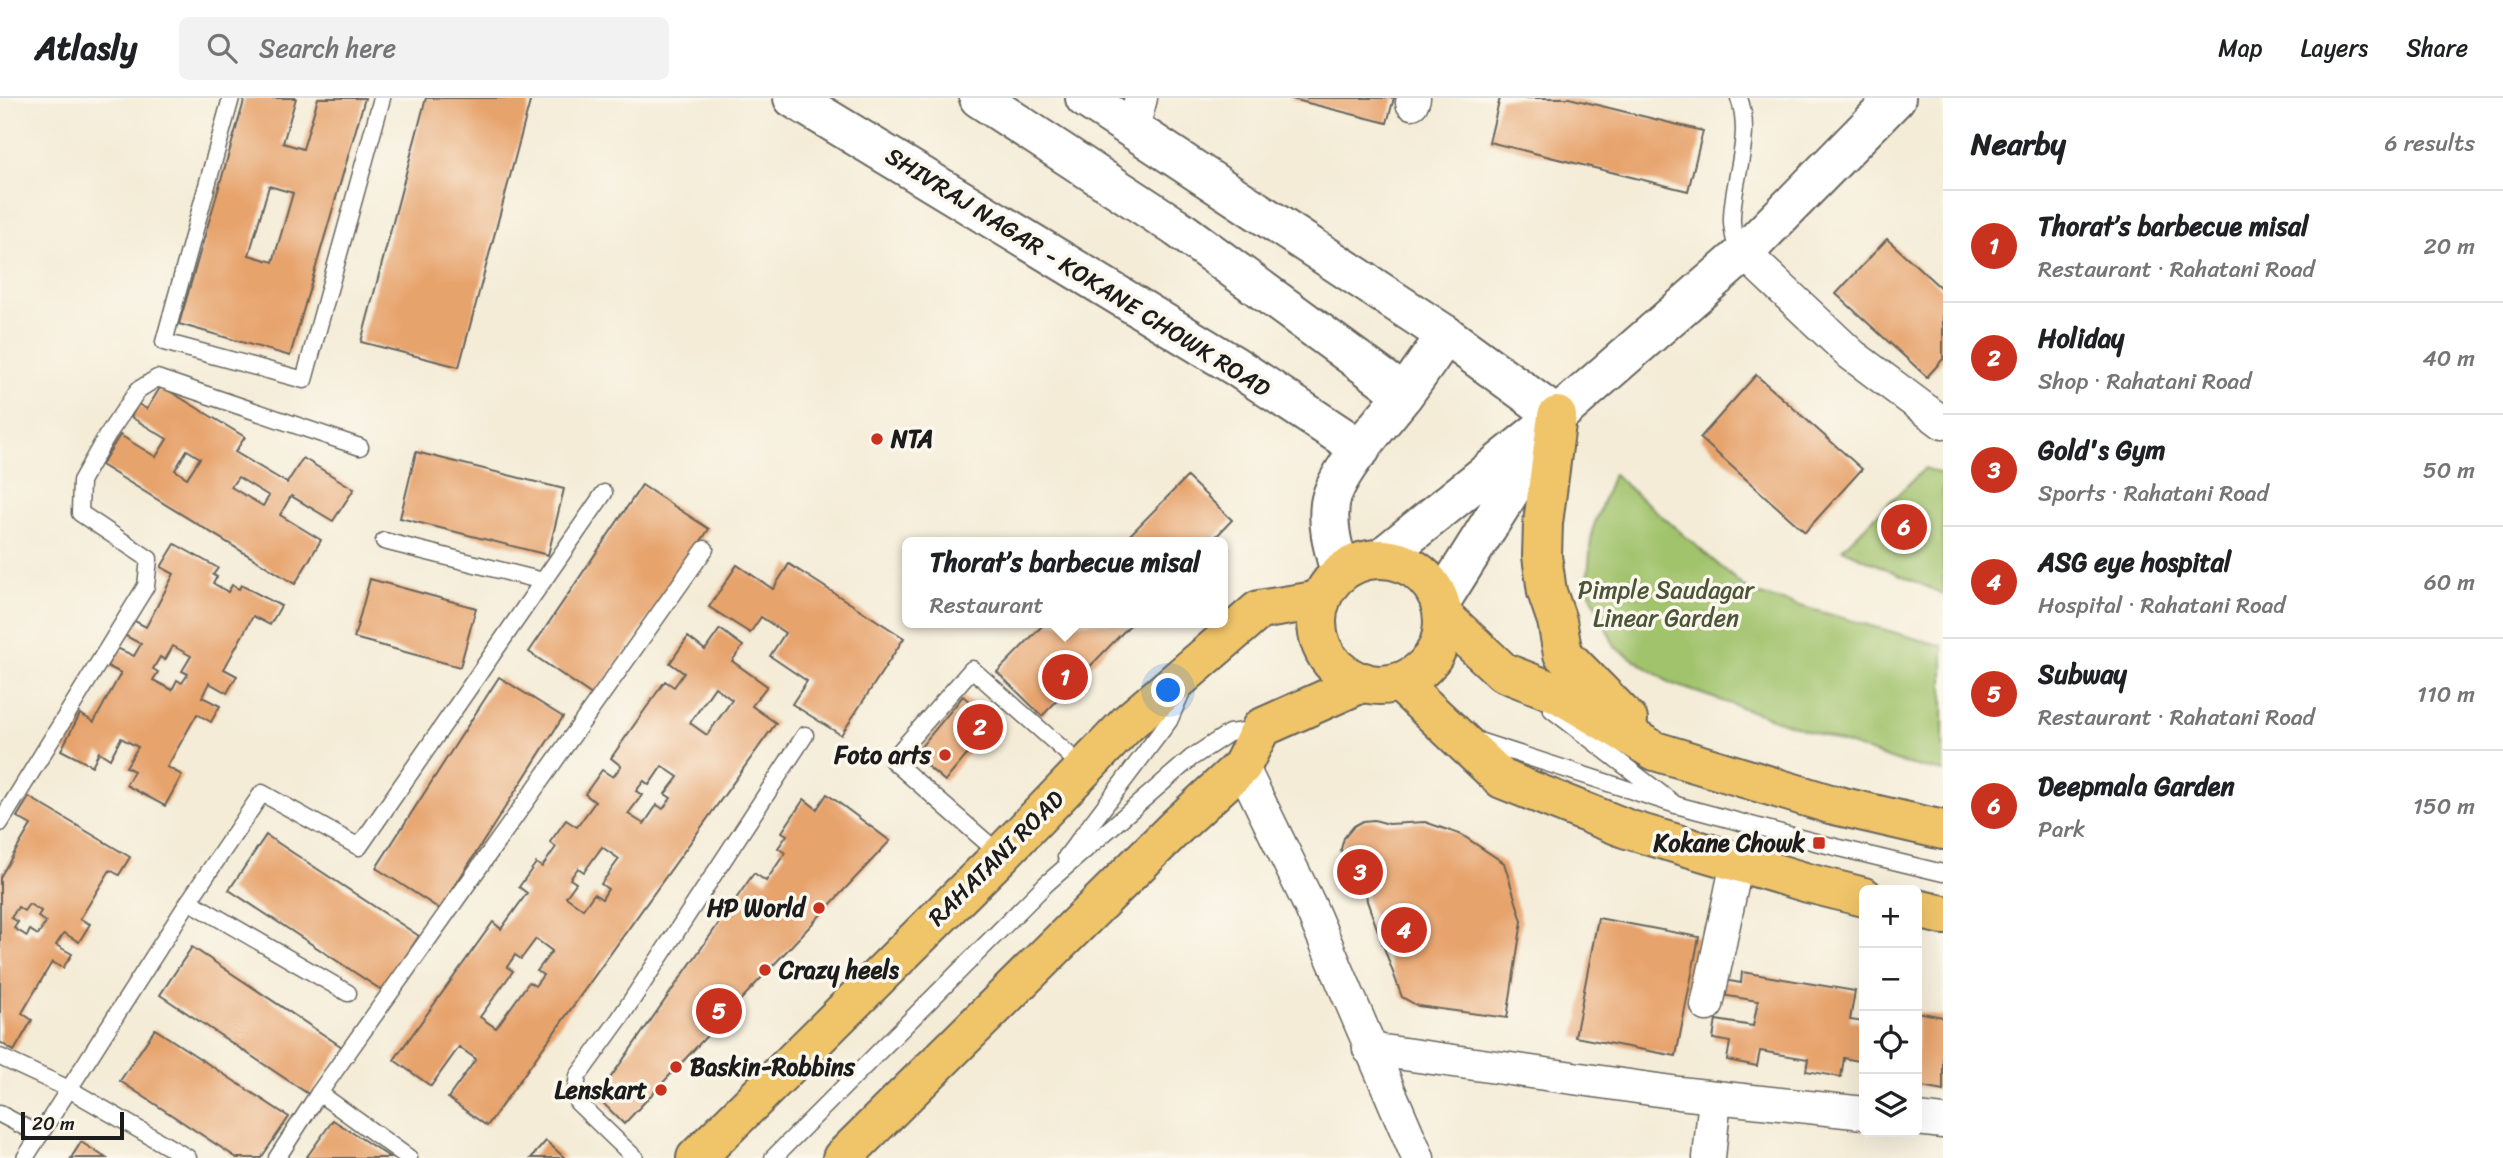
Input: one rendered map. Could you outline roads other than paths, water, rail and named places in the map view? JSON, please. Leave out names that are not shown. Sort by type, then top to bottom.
[{"type":"main road","points":[[1557,416],[1543,523],[1542,556],[1547,592],[1557,621],[1563,654],[1605,695],[1655,751]]},
{"type":"main road","points":[[1859,896],[1628,829],[1502,779],[1451,732],[1382,682],[1343,673],[1327,656],[1317,623],[1331,587],[1355,565],[1380,559],[1406,565],[1427,580],[1441,609],[1503,672],[1557,693],[1655,751],[1830,804],[1943,830]]},
{"type":"main road","name":"RAHATANI ROAD","points":[[696,1158],[1001,855],[1128,723],[1259,610],[1331,587]]},
{"type":"main road","points":[[842,1158],[1242,766],[1262,728],[1420,670],[1436,651],[1443,628],[1441,609]]},
{"type":"main road","points":[[1922,910],[1943,915]]},
{"type":"street","name":"SHIVRAJ NAGAR - KOKANE CHOWK ROAD","points":[[793,98],[1224,359],[1361,449]]},
{"type":"street","points":[[979,98],[1176,227],[1404,394]]},
{"type":"street","points":[[1085,98],[1137,113],[1557,416]]},
{"type":"street","points":[[1380,559],[1557,416],[1741,255],[1887,100]]},
{"type":"street","points":[[1741,255],[1852,355],[1943,424]]},
{"type":"street","points":[[1331,587],[1328,528],[1330,501],[1361,449],[1446,335]]},
{"type":"street","points":[[1441,609],[1557,416]]},
{"type":"street","points":[[1242,766],[1310,906],[1369,1049],[1418,1158]]},
{"type":"street","points":[[1707,1005],[1737,862]]},
{"type":"street","points":[[1369,1049],[1714,1097],[1859,1112]]},
{"type":"street","points":[[1709,1158],[1714,1097]]},
{"type":"street","points":[[1922,1120],[1943,1122]]},
{"type":"lane","points":[[231,98],[164,342],[304,380],[382,98]]},
{"type":"lane","points":[[1739,98],[1743,143],[1731,219],[1741,255]]},
{"type":"lane","points":[[0,823],[146,586],[149,559],[80,513],[82,481],[106,437],[138,390],[157,378],[360,447]]},
{"type":"lane","points":[[25,1158],[189,901],[262,793],[359,847],[604,493]]},
{"type":"lane","points":[[384,541],[543,581]]},
{"type":"lane","points":[[277,1158],[319,1093],[705,549]]},
{"type":"lane","points":[[1001,855],[892,760],[972,669],[1084,768]]},
{"type":"lane","points":[[1046,884],[1170,721],[1191,669]]},
{"type":"lane","points":[[1503,672],[1676,805]]},
{"type":"lane","points":[[773,1158],[1046,884],[1191,758],[1229,733],[1262,728]]},
{"type":"lane","points":[[1451,732],[1676,805],[1943,873]]},
{"type":"lane","points":[[635,1158],[577,1102],[578,1076],[620,1018],[805,735]]},
{"type":"lane","points":[[189,901],[348,993]]},
{"type":"lane","points":[[0,1057],[69,1089],[188,1158]]},
{"type":"lane","points":[[319,1093],[409,1158]]},
{"type":"lane","points":[[0,1114],[40,1135]]},
{"type":"place","name":"NTA","points":[[877,439]]},
{"type":"place","name":"Deepmala Garden","points":[[1904,527]]},
{"type":"place","name":"Thorat’s barbecue misal","points":[[1065,677]]},
{"type":"place","name":"Holiday","points":[[980,727]]},
{"type":"place","name":"Foto arts","points":[[945,755]]},
{"type":"place","name":"Kokane Chowk","points":[[1819,843]]},
{"type":"place","name":"Gold's Gym","points":[[1360,872]]},
{"type":"place","name":"HP World","points":[[819,908]]},
{"type":"place","name":"ASG eye hospital","points":[[1404,930]]},
{"type":"place","name":"Crazy heels","points":[[765,970]]},
{"type":"place","name":"Subway","points":[[719,1011]]},
{"type":"place","name":"Baskin-Robbins","points":[[676,1067]]},
{"type":"place","name":"Lenskart","points":[[661,1090]]},
{"type":"park label","name":"Pimple Saudagar Linear Garden","points":[[1666,604]]}]
